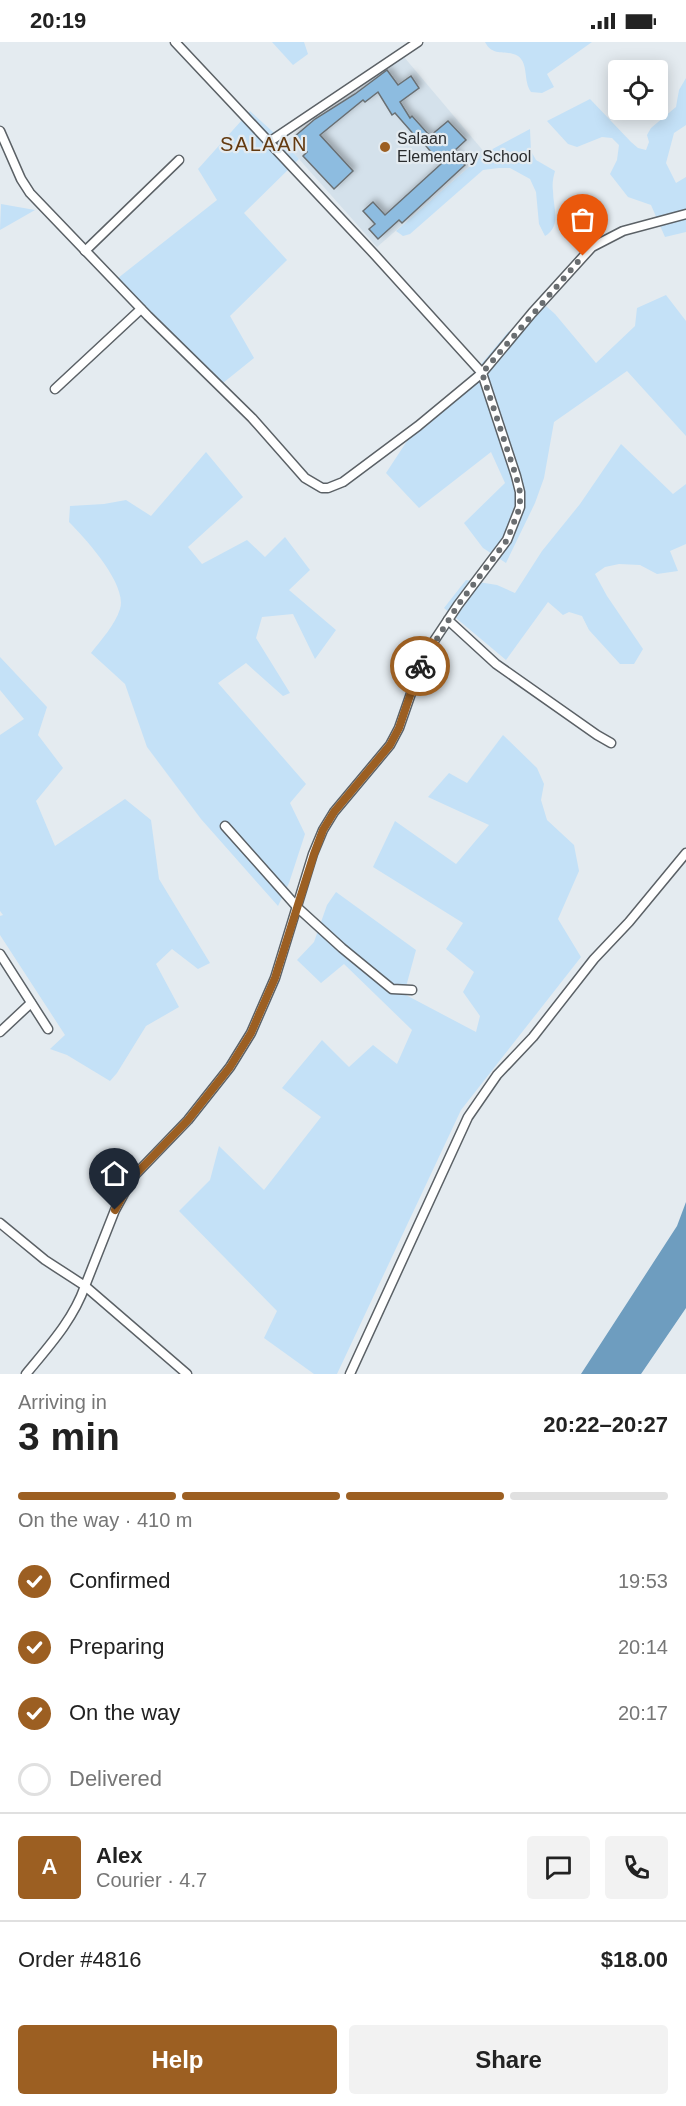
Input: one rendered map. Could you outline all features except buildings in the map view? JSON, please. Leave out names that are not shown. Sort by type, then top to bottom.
[{"type":"street","points":[[27,1374],[72,1315],[115,1210],[133,1177],[188,1120],[230,1067],[251,1033],[275,978],[323,830],[334,812],[390,745],[399,728],[424,656],[507,540],[520,507],[520,492],[516,476],[482,373],[442,327],[175,42]]},
{"type":"street","points":[[269,142],[418,42]]},
{"type":"street","points":[[0,131],[21,179],[30,193],[141,309],[252,418],[305,478],[322,488],[343,482],[418,426],[482,373],[547,295],[592,246],[623,231],[686,214]]},
{"type":"street","points":[[85,251],[179,160]]},
{"type":"street","points":[[55,389],[141,309]]},
{"type":"street","points":[[448,620],[496,664],[611,743]]},
{"type":"street","points":[[225,826],[298,908],[382,982],[397,990],[412,990]]},
{"type":"street","points":[[350,1374],[468,1117],[480,1097],[497,1075],[533,1037],[594,959],[629,922],[686,853]]},
{"type":"street","points":[[0,954],[48,1029]]},
{"type":"street","points":[[0,1032],[31,1003]]},
{"type":"street","points":[[0,1223],[45,1260],[85,1286],[187,1374]]},
{"type":"shaded area","points":[[272,42],[304,42],[308,54],[293,65]]},
{"type":"shaded area","points":[[485,42],[592,42],[547,74],[554,87],[542,93],[531,92],[524,63],[518,56],[496,52]]},
{"type":"shaded area","name":"Salaan Elementary School","points":[[404,57],[485,153],[377,247],[284,142]]},
{"type":"shaded area","points":[[686,78],[686,125],[674,133],[666,163],[676,183],[686,177],[686,232],[665,237],[651,205],[628,197],[610,174],[617,160],[619,145],[612,138],[602,137],[577,147],[568,144],[547,121],[590,99],[631,142],[638,148],[646,150],[649,142],[647,135],[661,120],[668,120],[668,114],[676,107],[679,90]]},
{"type":"shaded area","points":[[250,111],[299,159],[244,213],[287,260],[230,316],[254,358],[218,387],[113,282],[217,200],[198,169]]},
{"type":"shaded area","points":[[530,129],[531,151],[536,160],[555,171],[553,186],[555,222],[545,236],[539,224],[536,192],[530,179],[510,168],[483,170],[410,234],[403,236],[396,231],[485,153]]},
{"type":"shaded area","points":[[1,204],[35,210],[0,230]]},
{"type":"shaded area","points":[[666,295],[686,321],[686,436],[627,371],[554,422],[544,478],[535,503],[506,563],[483,548],[464,523],[505,483],[491,452],[419,508],[386,473],[426,412],[467,381],[508,332],[546,306],[596,363],[635,326],[637,308]]},
{"type":"shaded area","points":[[621,444],[673,494],[686,484],[686,544],[670,551],[678,571],[657,574],[640,565],[619,564],[605,567],[595,574],[643,649],[634,664],[620,664],[589,630],[582,616],[569,612],[563,615],[548,602],[506,660],[444,608],[466,580],[497,585],[515,593],[542,551],[580,504]]},
{"type":"shaded area","points":[[206,452],[243,497],[188,547],[202,564],[247,540],[265,557],[285,537],[310,570],[289,590],[336,630],[315,659],[293,614],[262,617],[256,638],[290,693],[283,696],[246,663],[218,683],[306,784],[290,803],[305,834],[289,883],[278,906],[201,819],[147,747],[125,684],[91,653],[115,621],[121,599],[118,588],[104,562],[69,522],[70,506],[126,500],[151,516]]},
{"type":"shaded area","points":[[0,657],[47,707],[38,735],[63,768],[36,801],[55,846],[125,799],[151,820],[159,879],[210,963],[198,969],[172,949],[156,964],[179,1007],[146,1026],[110,1081],[67,1055],[50,1049],[65,1035],[0,935],[0,916],[3,915],[0,911],[0,735],[24,719],[0,690]]},
{"type":"shaded area","points":[[503,735],[537,768],[544,784],[541,800],[547,820],[574,845],[579,871],[558,919],[581,957],[461,1110],[337,1374],[314,1374],[264,1338],[277,1311],[179,1211],[210,1180],[219,1146],[264,1190],[321,1117],[282,1088],[322,1040],[349,1067],[373,1045],[397,1064],[412,1030],[344,964],[321,983],[297,960],[314,942],[327,905],[336,892],[416,950],[404,994],[476,1032],[480,1016],[463,992],[474,972],[446,949],[463,923],[373,867],[395,821],[456,864],[489,825],[428,797],[449,773],[467,783]]},
{"type":"shaded area","points":[[686,1202],[686,1308],[641,1374],[581,1374],[677,1226]]},
{"type":"way so far","points":[[420,666],[424,656],[458,605],[507,540],[520,507],[520,492],[516,476],[482,373],[583,256]]},
{"type":"place","name":"Salaan Elementary School","points":[[385,147]]},
{"type":"district","name":"SALAAN","points":[[264,144]]},
{"type":"route","points":[[115,1210],[133,1177],[188,1120],[230,1067],[251,1033],[275,978],[323,830],[334,812],[390,745],[399,728],[420,666]]}]
